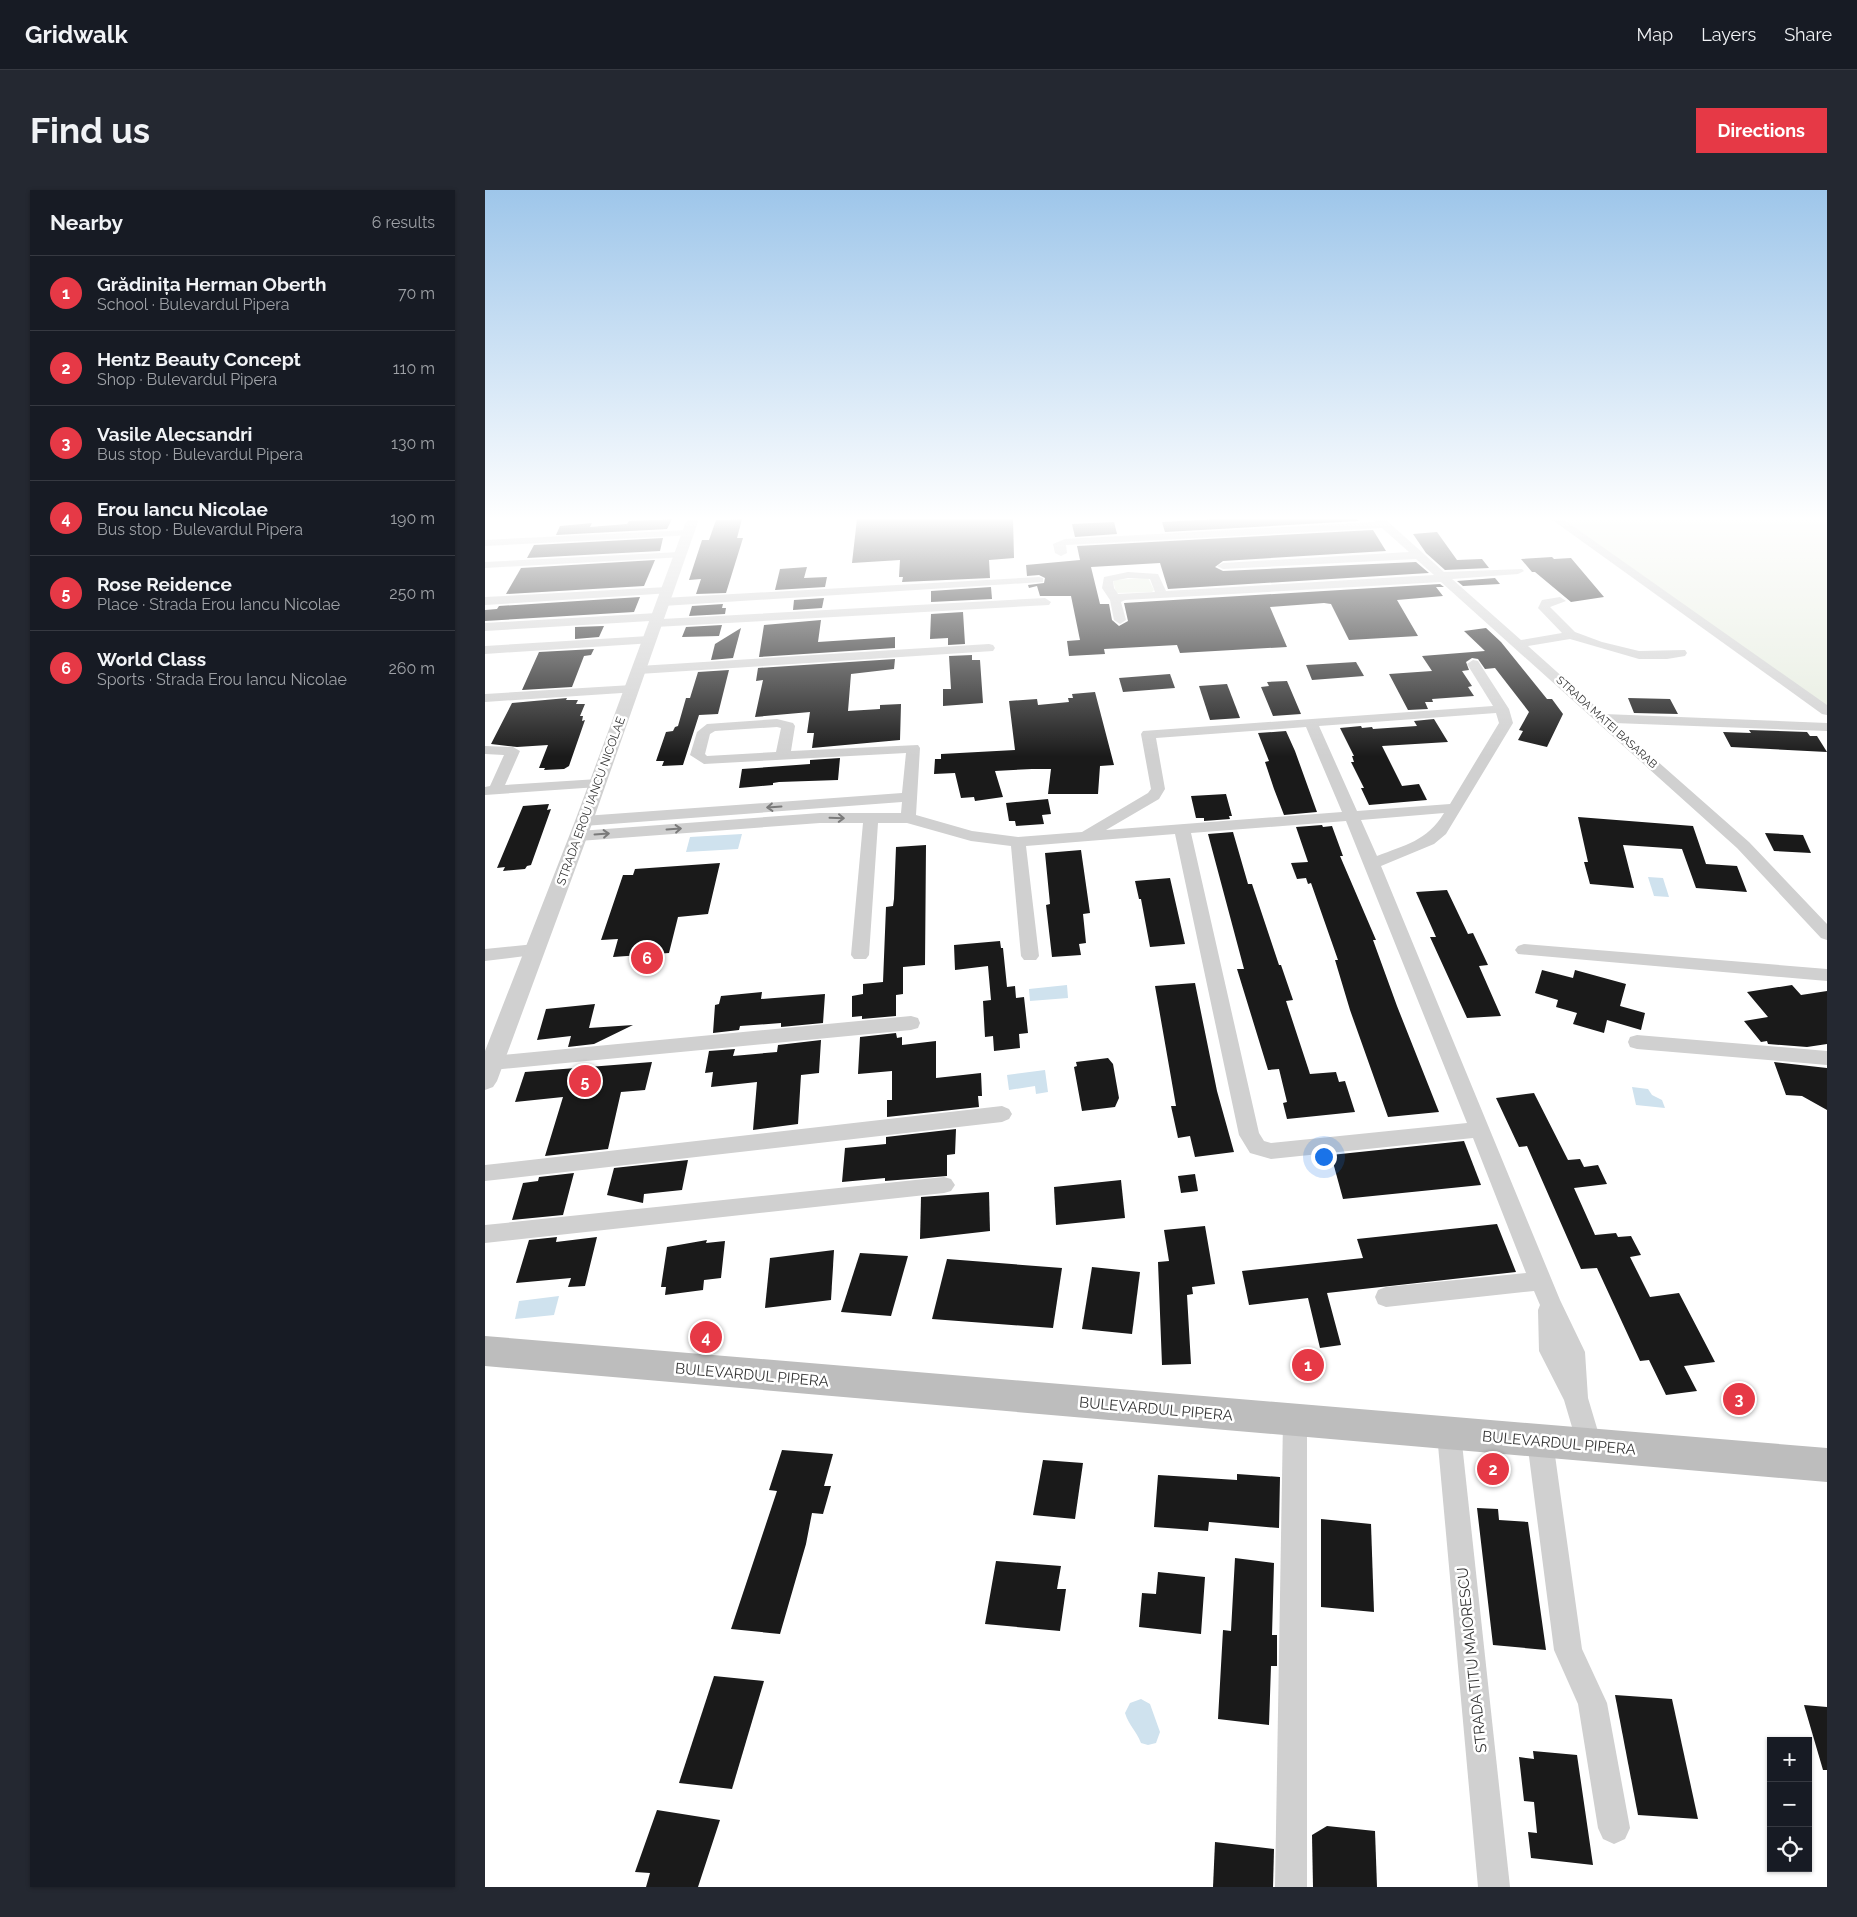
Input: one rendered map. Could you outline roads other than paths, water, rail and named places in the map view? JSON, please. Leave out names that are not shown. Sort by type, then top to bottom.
[{"type":"main road","name":"BULEVARDUL PIPERA","points":[[485,1351],[1827,1465]]},
{"type":"street","name":"STRADA EROU IANCU NICOLAE","points":[[485,1081],[582,828],[665,598]]},
{"type":"street","points":[[485,627],[661,608],[793,598]]},
{"type":"street","points":[[1120,620],[1115,601],[1126,598]]},
{"type":"street","name":"STRADA MATEI BASARAB","points":[[1466,598],[1743,845],[1827,934]]},
{"type":"street","points":[[1668,598],[1827,711]]},
{"type":"street","points":[[485,601],[661,608],[1045,602]]},
{"type":"street","points":[[1560,602],[1546,604],[1544,608],[1571,635]]},
{"type":"street","points":[[1519,644],[1571,635],[1649,658],[1681,654]]},
{"type":"street","points":[[485,650],[649,640]]},
{"type":"street","points":[[639,670],[989,648]]},
{"type":"street","points":[[1371,864],[1428,841],[1441,831],[1506,723],[1502,709],[1473,664]]},
{"type":"street","points":[[485,698],[632,689]]},
{"type":"street","points":[[1084,837],[1154,796],[1157,789],[1148,734],[1502,709]]},
{"type":"street","points":[[1602,718],[1827,727]]},
{"type":"street","points":[[783,756],[788,726],[777,723],[712,727],[704,732],[697,755],[704,760],[783,756],[913,748],[908,818]]},
{"type":"street","points":[[1311,723],[1352,817],[1480,1129],[1544,1291],[1573,1352],[1576,1398],[1589,1445]]},
{"type":"street","points":[[485,750],[513,751],[490,791]]},
{"type":"street","points":[[490,791],[598,783]]},
{"type":"street","points":[[582,828],[910,797]]},
{"type":"street","points":[[582,828],[820,818],[908,818],[971,836],[1018,842],[1455,808]]},
{"type":"street","points":[[860,955],[871,819]]},
{"type":"street","points":[[1182,829],[1249,1135],[1257,1147],[1271,1152],[1480,1129]]},
{"type":"street","points":[[1018,842],[1030,956]]},
{"type":"street","points":[[485,955],[535,950]]},
{"type":"street","points":[[1524,950],[1827,975]]},
{"type":"street","points":[[492,1063],[911,1023]]},
{"type":"street","points":[[1637,1042],[1827,1058]]},
{"type":"street","points":[[485,1173],[1002,1114]]},
{"type":"street","points":[[485,1234],[943,1186]]},
{"type":"street","points":[[1386,1297],[1544,1291]]},
{"type":"street","points":[[1291,1887],[1295,1421]]},
{"type":"street","name":"STRADA TITU MAIORESCU","points":[[1449,1434],[1494,1887]]},
{"type":"street","points":[[1540,1441],[1568,1650],[1592,1704],[1614,1828]]},
{"type":"water","points":[[742,834],[738,849],[686,852],[690,837]]},
{"type":"water","points":[[1648,877],[1663,878],[1669,897],[1654,896]]},
{"type":"water","points":[[1067,985],[1068,998],[1030,1001],[1029,989]]},
{"type":"water","points":[[1045,1070],[1048,1092],[1036,1094],[1035,1086],[1009,1090],[1007,1075]]},
{"type":"water","points":[[1632,1087],[1648,1089],[1652,1095],[1662,1100],[1665,1108],[1636,1105]]},
{"type":"water","points":[[559,1296],[554,1315],[515,1319],[519,1301]]},
{"type":"water","points":[[1141,1699],[1150,1704],[1160,1732],[1156,1743],[1148,1745],[1141,1743],[1125,1713],[1130,1703]]},
{"type":"place","name":"World Class","points":[[647,958]]},
{"type":"place","name":"Rose Reidence","points":[[585,1081]]},
{"type":"place","name":"Erou Iancu Nicolae","points":[[706,1337]]},
{"type":"place","name":"Grădinița Herman Oberth","points":[[1308,1365]]},
{"type":"place","name":"Vasile Alecsandri","points":[[1739,1399]]},
{"type":"place","name":"Hentz Beauty Concept","points":[[1493,1469]]}]
